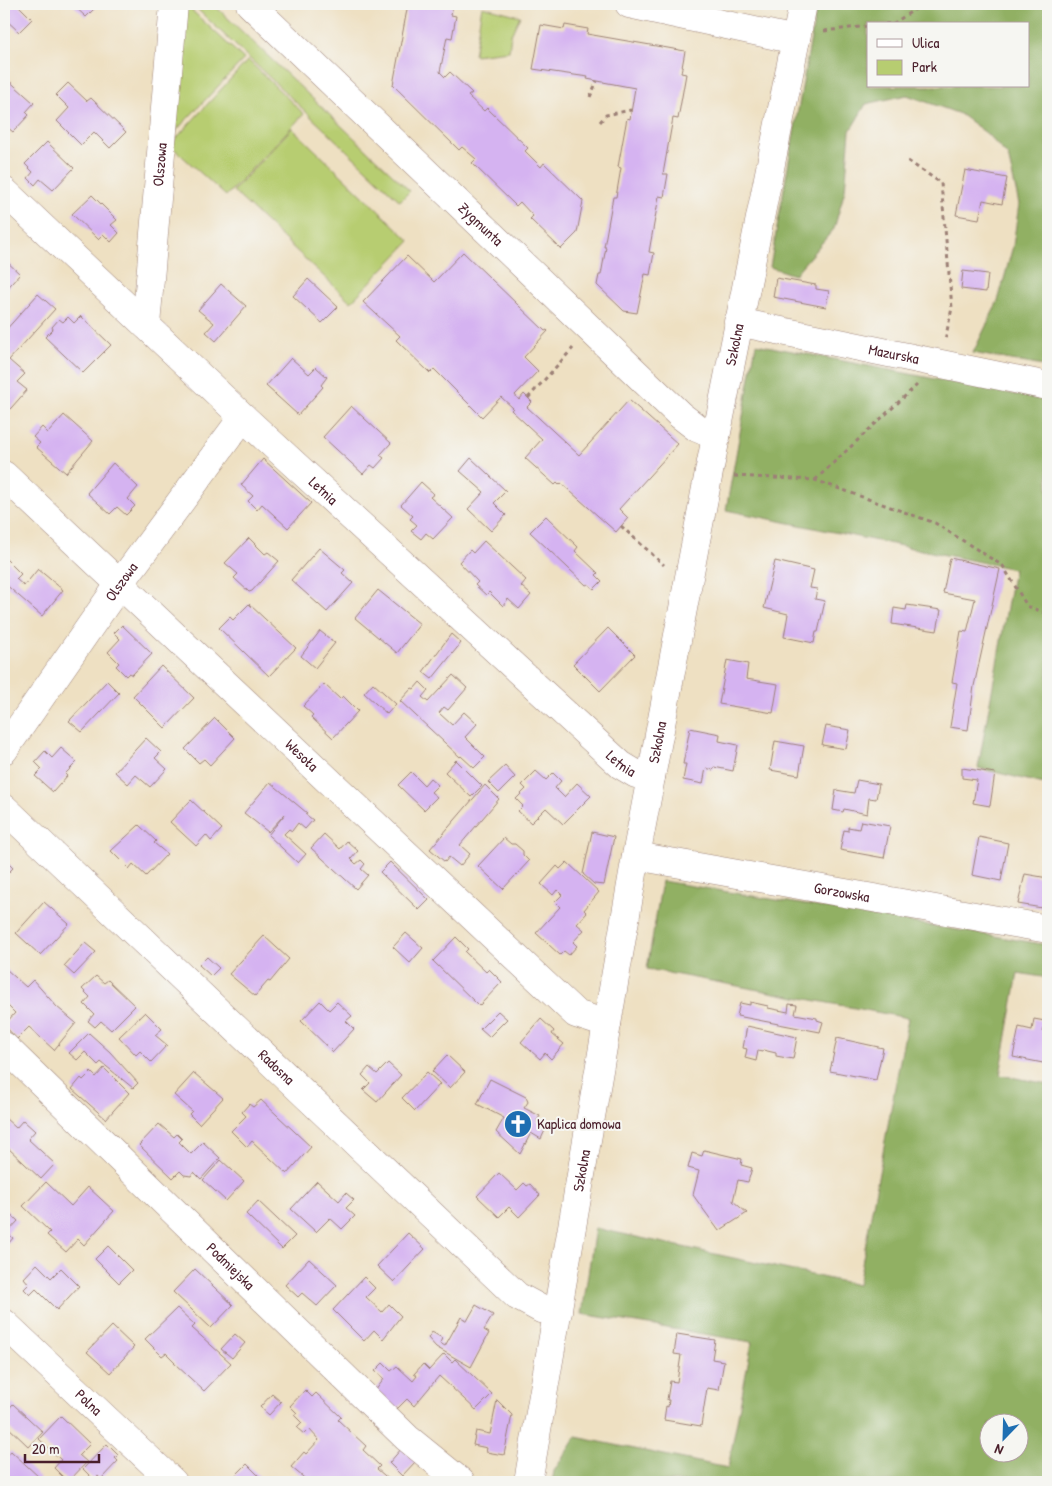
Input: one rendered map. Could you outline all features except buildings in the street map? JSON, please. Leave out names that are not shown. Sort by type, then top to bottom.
[{"type":"street","name":"Olszowa","points":[[146,325],[174,4]]},
{"type":"street","name":"Zygmunta","points":[[250,4],[680,415],[697,428],[716,436]]},
{"type":"street","points":[[629,4],[797,37]]},
{"type":"street","name":"Szkolna","points":[[528,1482],[636,856],[738,322],[803,4]]},
{"type":"street","name":"Letnia","points":[[4,191],[243,417],[621,765],[636,774],[651,776]]},
{"type":"street","name":"Mazurska","points":[[738,322],[1048,386]]},
{"type":"street","name":"Olszowa","points":[[4,750],[119,585],[243,417]]},
{"type":"street","name":"Wesoła","points":[[4,475],[576,1014],[607,1024]]},
{"type":"street","name":"Radosna","points":[[4,808],[517,1296],[541,1309],[558,1312]]},
{"type":"street","name":"Gorzowska","points":[[636,856],[1048,930]]},
{"type":"street","name":"Podmiejska","points":[[4,1046],[407,1438],[461,1482]]},
{"type":"street","name":"Polna","points":[[4,1323],[173,1482]]},
{"type":"path","points":[[896,22],[923,4]]},
{"type":"path","points":[[797,37],[867,26]]},
{"type":"path","points":[[590,97],[596,81]]},
{"type":"path","points":[[600,122],[606,115],[631,110]]},
{"type":"path","points":[[815,480],[940,364],[952,308],[941,183],[908,161]]},
{"type":"path","points":[[528,398],[578,343]]},
{"type":"path","points":[[732,476],[815,480],[935,523],[1003,566],[1027,606],[1048,614]]},
{"type":"path","points":[[621,526],[669,569]]},
{"type":"green space","points":[[185,4],[244,59],[169,138]]},
{"type":"green space","points":[[198,4],[213,4],[410,191],[400,201],[195,7]]},
{"type":"green space","points":[[817,4],[1048,4],[1048,367],[973,353],[998,301],[1013,246],[1019,204],[1008,156],[986,133],[960,114],[907,95],[866,104],[850,131],[845,190],[834,229],[794,275],[770,267]]},
{"type":"green space","points":[[482,6],[520,16],[511,35],[509,51],[474,55]]},
{"type":"green space","points":[[248,60],[304,114],[226,196],[170,145]]},
{"type":"green space","points":[[292,128],[410,241],[351,302],[233,191]]},
{"type":"green space","points":[[756,344],[1048,401],[1048,785],[978,768],[1014,569],[726,510]]},
{"type":"green space","points":[[662,881],[1048,945],[1048,978],[1018,973],[1000,1075],[1048,1084],[1048,1482],[552,1482],[554,1471],[576,1437],[728,1468],[752,1342],[582,1314],[595,1228],[858,1285],[908,1018],[647,969]]},
{"type":"place","name":"Kaplica domowa","points":[[518,1124]]}]
